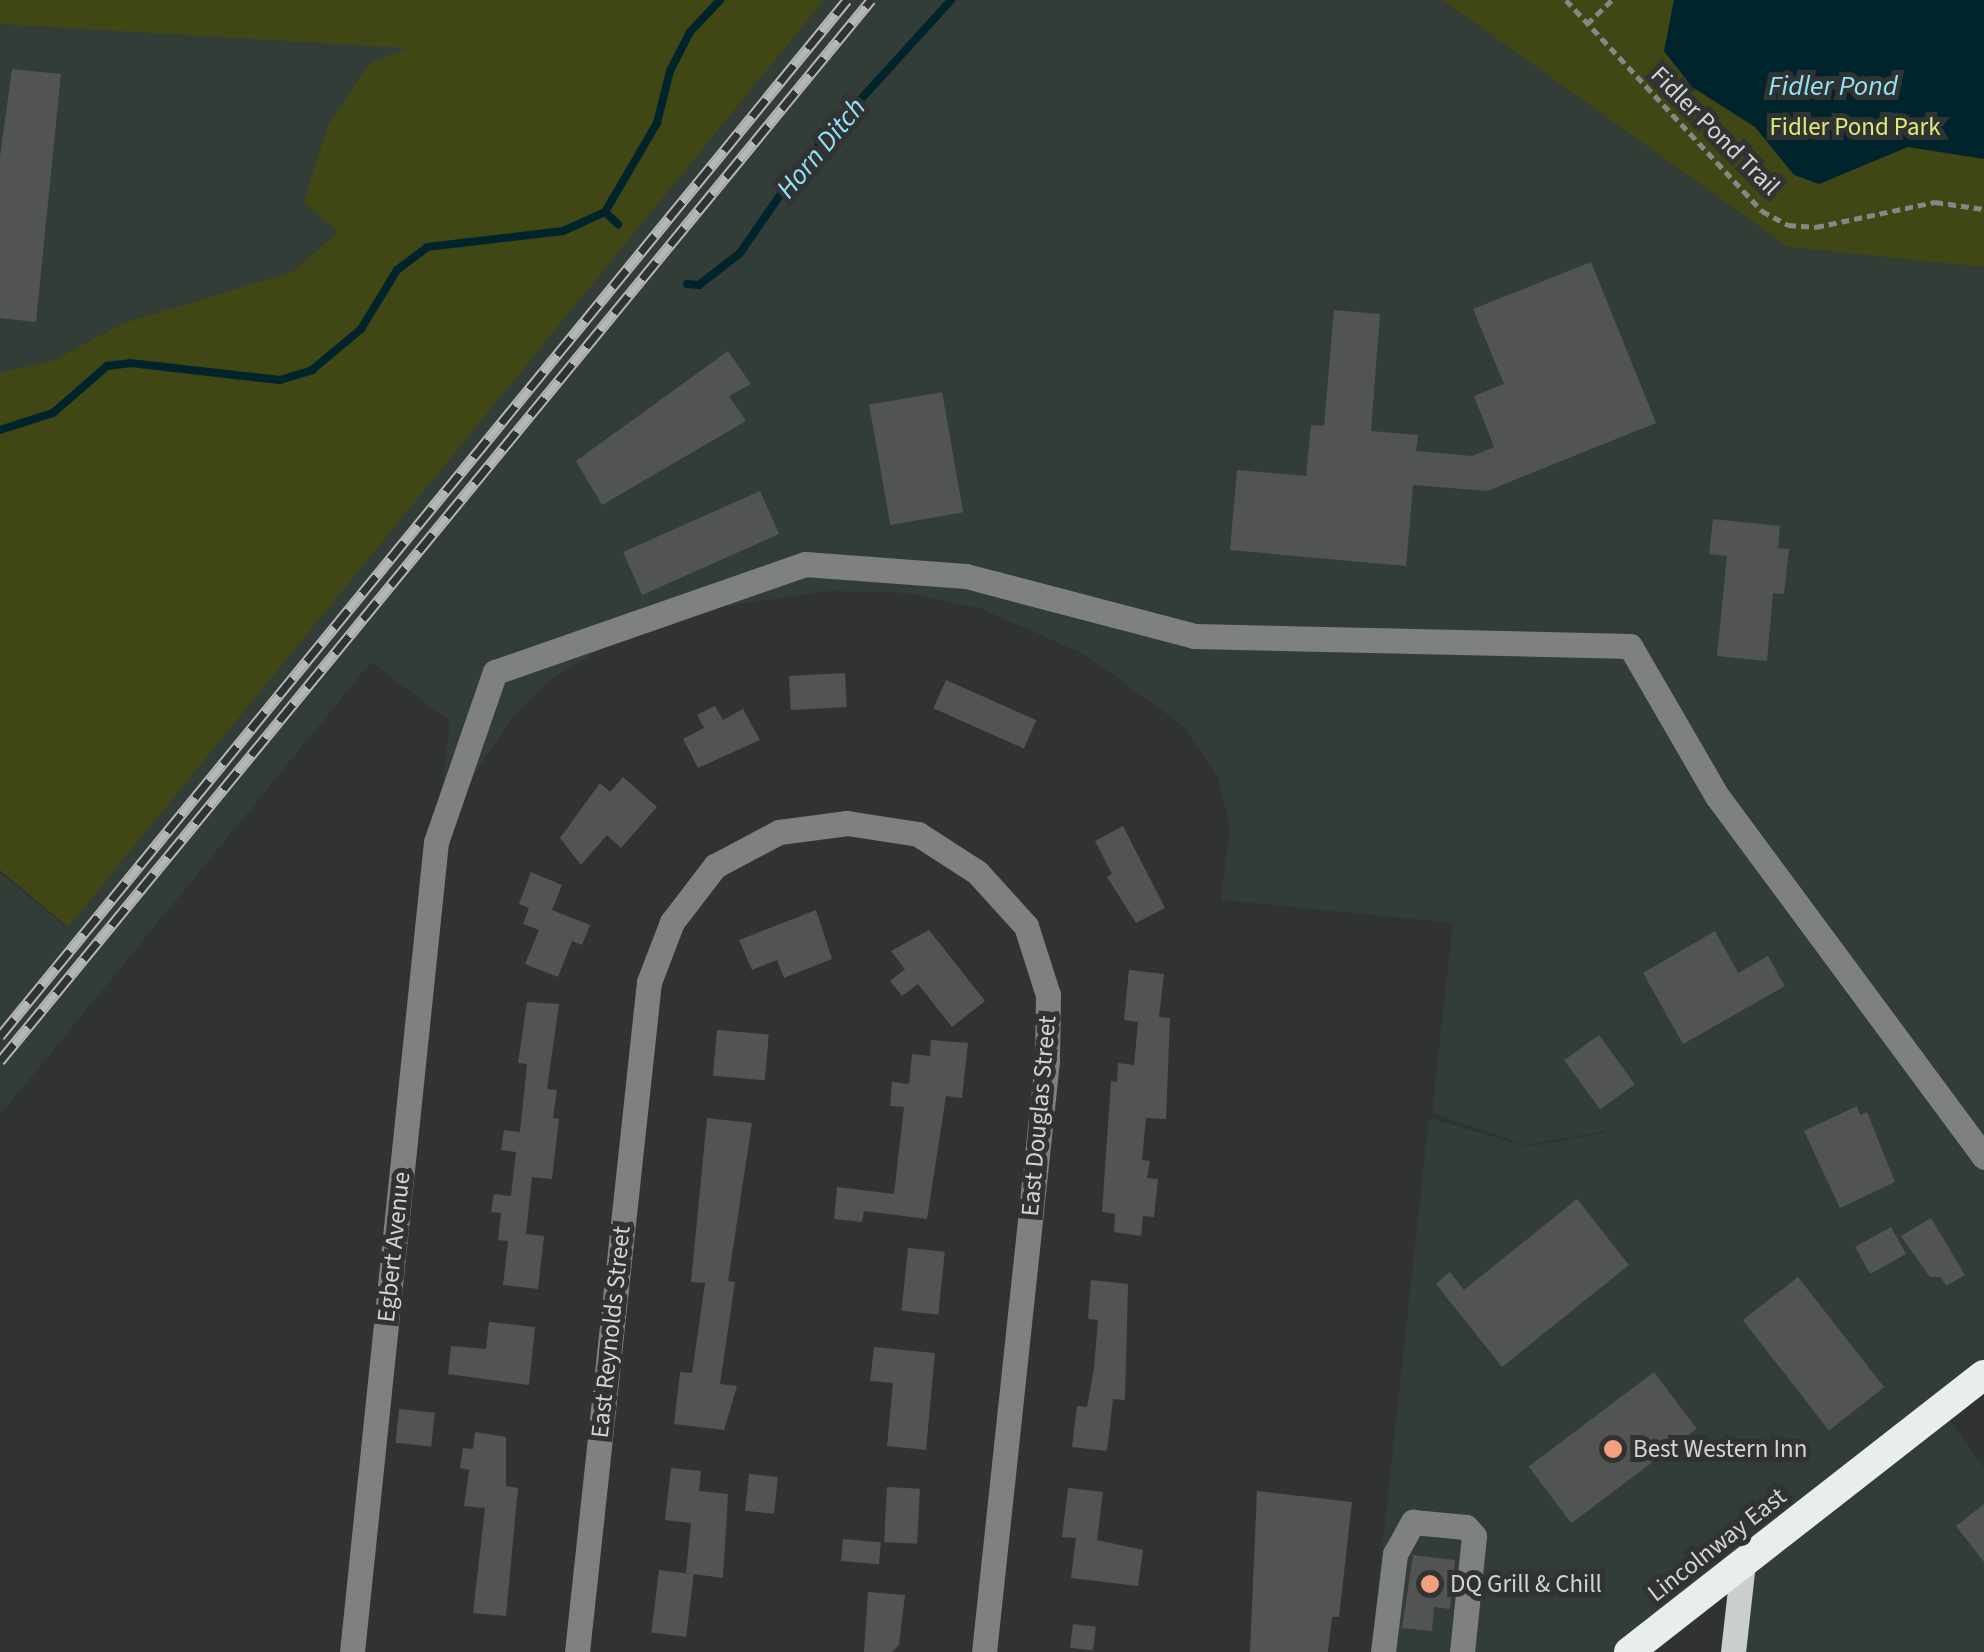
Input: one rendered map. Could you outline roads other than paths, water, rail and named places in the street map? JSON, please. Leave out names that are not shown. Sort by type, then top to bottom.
[{"type":"highway","name":"Lincolnway East","points":[[1629,1652],[1984,1376]]},
{"type":"main road","points":[[1732,1652],[1743,1563]]},
{"type":"street","name":"Egbert Avenue","points":[[352,1652],[436,842],[494,672],[805,564],[966,576],[1194,636],[1630,646],[1717,796],[1984,1157]]},
{"type":"street","name":"East Douglas Street","points":[[644,1013],[658,955],[690,892],[715,866],[779,832],[846,824],[918,834],[977,872],[1026,926],[1040,957],[1050,1028],[984,1652]]},
{"type":"street","name":"East Reynolds Street","points":[[577,1652],[644,1013]]},
{"type":"street","points":[[1383,1652],[1395,1554],[1413,1522],[1466,1527],[1474,1536],[1462,1652]]},
{"type":"water","name":"Fidler Pond","points":[[1674,0],[1984,0],[1984,159],[1908,147],[1819,184],[1794,175],[1755,127],[1692,87],[1664,51]]},
{"type":"waterway","points":[[0,430],[53,413],[107,366],[130,363],[280,380],[312,370],[361,329],[397,270],[427,247],[563,231],[605,212],[657,123],[670,71],[690,32],[720,0]]},
{"type":"waterway","name":"Horn Ditch","points":[[687,284],[699,285],[740,253],[801,165],[951,0]]},
{"type":"waterway","points":[[605,212],[618,224]]},
{"type":"railway","points":[[0,1036],[847,0]]},
{"type":"railway","points":[[0,1061],[871,0]]},
{"type":"place","name":"Best Western Inn","points":[[1613,1449]]},
{"type":"place","name":"DQ Grill & Chill","points":[[1430,1584]]},
{"type":"park label","name":"Fidler Pond Park","points":[[1855,127]]}]
